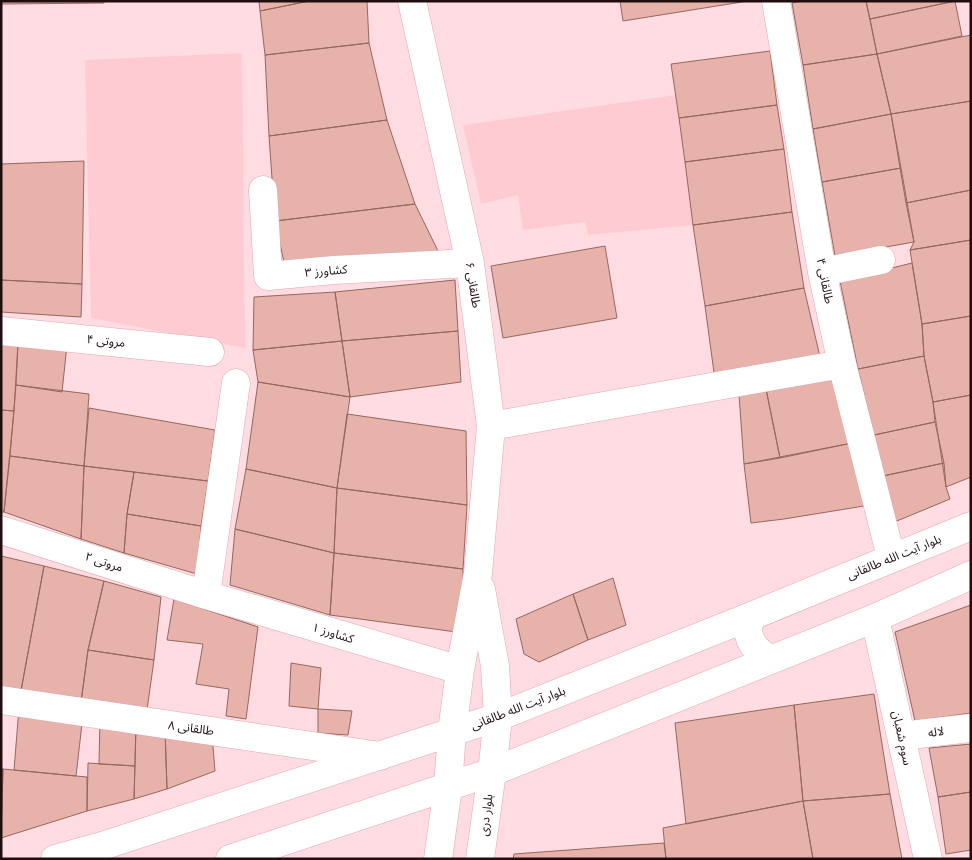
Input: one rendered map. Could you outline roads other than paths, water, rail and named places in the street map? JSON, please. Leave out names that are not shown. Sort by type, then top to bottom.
[{"type":"street","name":"طالقانی ۶","points":[[412,1],[470,263],[492,426],[478,573],[460,670],[452,732],[448,787]]},
{"type":"street","name":"طالقانی ۴","points":[[776,1],[822,272],[842,364],[891,557]]},
{"type":"street","name":"کشاورز ۳","points":[[263,190],[268,276],[334,270],[470,263]]},
{"type":"street","points":[[822,272],[881,260]]},
{"type":"street","name":"مروتی ۴","points":[[1,331],[210,352]]},
{"type":"street","points":[[492,426],[842,364]]},
{"type":"street","points":[[206,595],[236,383]]},
{"type":"street","name":"بلوار آیت الله طالقانی","points":[[55,859],[102,846],[498,717],[971,526]]},
{"type":"street","name":"مروتی ۲","points":[[1,530],[206,595]]},
{"type":"street","name":"طالقانی ۶","points":[[478,573],[495,666],[498,717]]},
{"type":"street","points":[[230,859],[492,772],[875,618],[971,575]]},
{"type":"street","name":"کشاورز ۱","points":[[206,595],[460,670]]},
{"type":"street","points":[[754,615],[747,626],[750,642],[756,650],[770,660]]},
{"type":"street","name":"سوم شعبان","points":[[875,618],[928,859]]},
{"type":"street","name":"طالقانی ۸","points":[[1,700],[380,756]]},
{"type":"street","name":"بلوار دری","points":[[480,859],[498,717]]},
{"type":"street","name":"لاله","points":[[901,736],[971,728]]},
{"type":"street","points":[[438,859],[448,787]]}]
